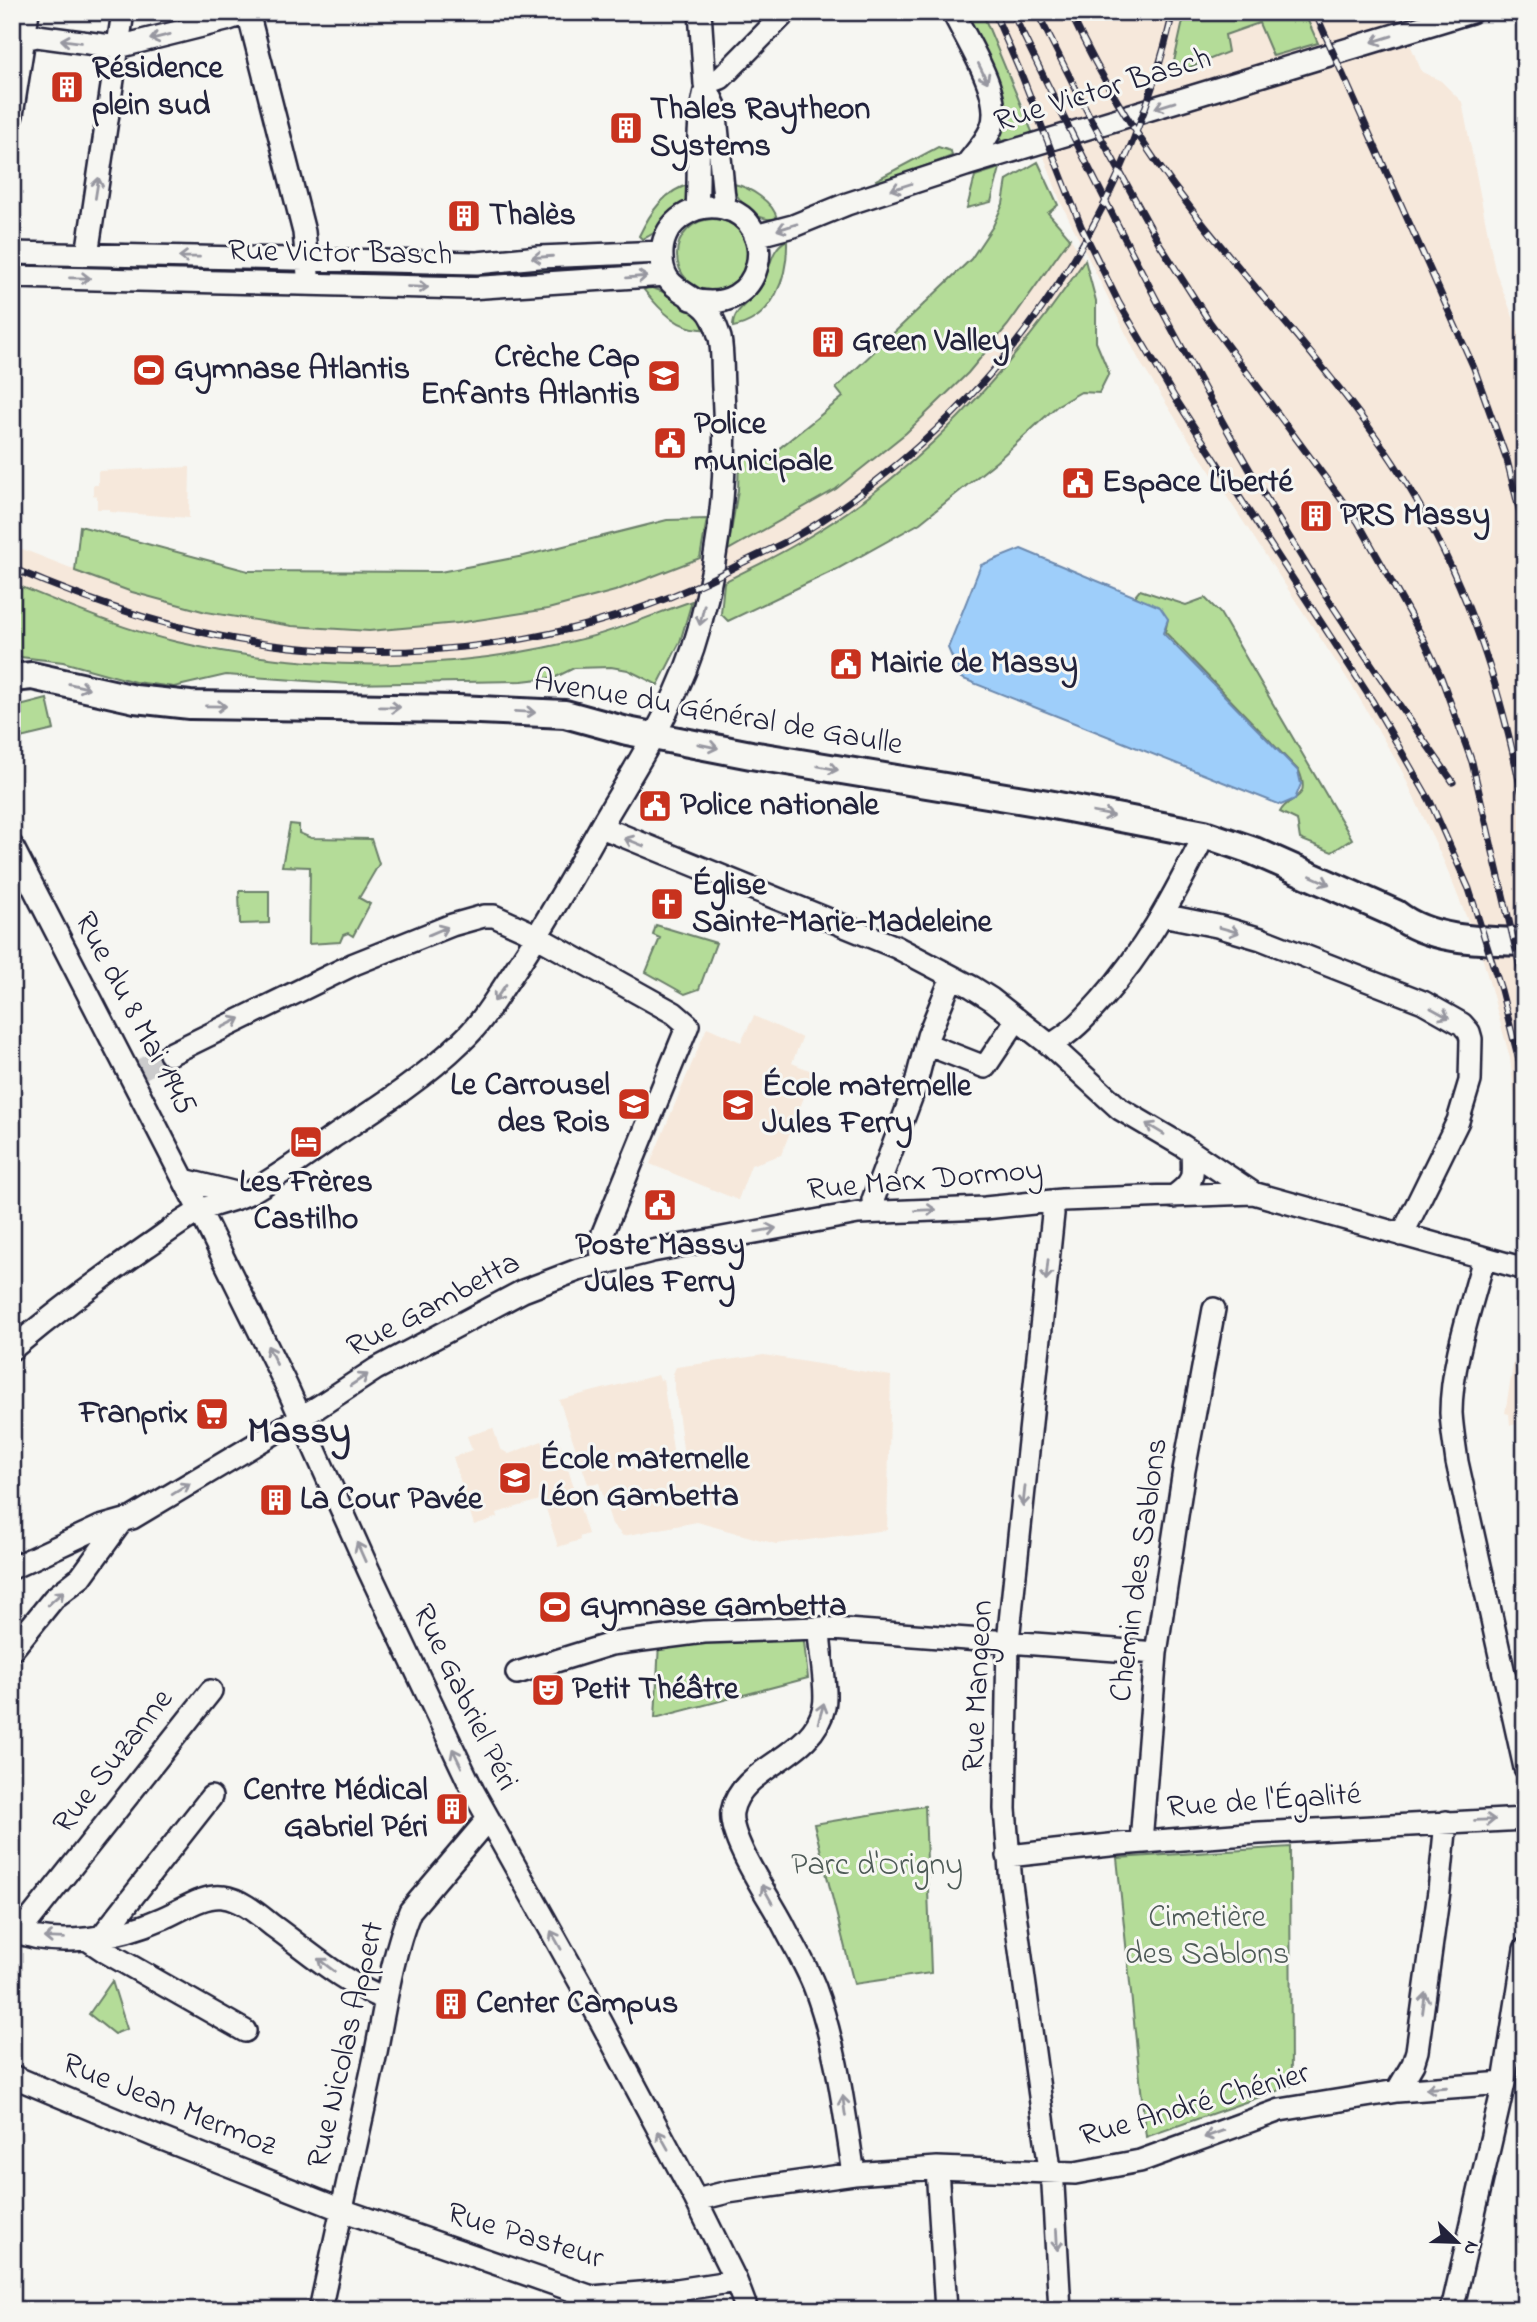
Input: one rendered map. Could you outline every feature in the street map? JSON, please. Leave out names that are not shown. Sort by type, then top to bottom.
[{"type":"main road","name":"Avenue du Général de Gaulle","points":[[12,678],[32,676],[135,699],[190,705],[565,714],[627,731],[751,755],[1048,804],[1204,834],[1254,851],[1395,914],[1409,924],[1451,936],[1492,942],[1525,942]]},
{"type":"main road","name":"Avenue du Général de Gaulle","points":[[1395,914],[1469,930],[1525,933]]},
{"type":"street","points":[[12,115],[28,12]]},
{"type":"street","points":[[87,255],[123,12]]},
{"type":"street","points":[[24,39],[37,36],[118,47],[249,12],[304,232],[309,283]]},
{"type":"street","points":[[697,208],[698,128],[706,86],[699,12]]},
{"type":"street","points":[[706,86],[721,79],[786,12]]},
{"type":"street","points":[[953,12],[992,91],[995,108],[992,127],[966,165]]},
{"type":"street","name":"Rue Victor Basch","points":[[755,236],[793,226],[847,204],[966,165],[1471,12]]},
{"type":"street","points":[[706,86],[717,117],[725,208]]},
{"type":"street","points":[[12,1349],[73,1300],[200,1211],[246,1196],[371,1112],[460,1044],[475,1027],[538,936],[656,735],[699,632],[722,509],[725,436],[721,340],[705,308],[679,292],[666,275],[662,252],[665,238],[683,215],[709,206],[725,208],[747,222],[759,251],[757,268],[731,312],[721,340]]},
{"type":"street","name":"Rue Victor Basch","points":[[12,253],[477,263],[539,257],[662,252]]},
{"type":"street","name":"Rue Victor Basch","points":[[12,277],[469,288],[666,275]]},
{"type":"street","points":[[691,299],[704,302],[724,301],[744,290]]},
{"type":"street","points":[[601,827],[896,947],[952,977],[991,999],[1017,1019],[1050,1045],[1120,1109],[1253,1193],[1525,1269]]},
{"type":"street","name":"Rue du 8 Mai 1945","points":[[12,846],[30,884],[135,1072],[200,1211]]},
{"type":"street","points":[[1050,1045],[1077,1027],[1142,950],[1199,846]]},
{"type":"street","points":[[1162,915],[1217,926],[1261,939],[1423,1002],[1462,1024],[1469,1032],[1470,1081],[1458,1121],[1402,1235]]},
{"type":"street","points":[[170,1054],[354,964],[452,925],[494,916],[538,936],[674,1013],[688,1025],[603,1233],[603,1263]]},
{"type":"street","points":[[877,1212],[873,1200],[915,1087],[926,1044],[952,977]]},
{"type":"street","points":[[926,1044],[985,1067],[1017,1019]]},
{"type":"street","points":[[1173,1197],[1191,1181],[1192,1152]]},
{"type":"street","points":[[184,1180],[246,1196]]},
{"type":"street","name":"Rue Marx Dormoy","points":[[603,1263],[858,1213],[1253,1193]]},
{"type":"street","name":"Rue Mangeon","points":[[1052,1202],[1053,1214],[1008,1641],[1005,1809],[1008,1856],[1051,2172],[1060,2310]]},
{"type":"street","name":"Rue Gabriel Péri","points":[[200,1211],[302,1417],[373,1580],[488,1819],[562,1950],[696,2200],[736,2281],[747,2310]]},
{"type":"street","points":[[1484,1258],[1457,1364],[1451,1411],[1452,1429],[1525,1768]]},
{"type":"street","name":"Rue Gambetta","points":[[12,1568],[100,1527],[121,1522],[149,1508],[376,1370],[523,1291],[603,1263]]},
{"type":"street","name":"Chemin des Sablons","points":[[1141,1842],[1156,1653],[1184,1470],[1214,1309]]},
{"type":"street","points":[[12,1650],[48,1605],[81,1577],[121,1522]]},
{"type":"street","points":[[819,1628],[825,1706],[817,1726],[792,1751],[746,1784],[732,1812],[737,1841],[815,1987],[838,2070],[853,2174]]},
{"type":"street","points":[[517,1674],[611,1644],[704,1632],[819,1628],[1156,1653]]},
{"type":"street","name":"Rue Suzanne","points":[[14,1931],[27,1923],[211,1691]]},
{"type":"street","points":[[95,1938],[211,1797]]},
{"type":"street","name":"Rue Nicolas Appert","points":[[320,2310],[385,1999],[404,1926],[411,1911],[488,1819]]},
{"type":"street","name":"Rue de l'Égalité","points":[[1008,1856],[1141,1842],[1525,1819]]},
{"type":"street","points":[[1397,2091],[1413,2064],[1417,2051],[1446,1822]]},
{"type":"street","points":[[14,1931],[36,1938],[95,1938],[152,1923],[204,1900],[223,1896],[247,1906],[347,1981],[385,1999]]},
{"type":"street","points":[[95,1938],[106,1952],[245,2031]]},
{"type":"street","points":[[1452,2310],[1504,2083],[1525,1949]]},
{"type":"street","name":"Rue Jean Mermoz","points":[[12,2076],[342,2210]]},
{"type":"street","name":"Rue André Chénier","points":[[696,2200],[728,2192],[853,2174],[937,2168],[1074,2173],[1125,2164],[1280,2110],[1397,2091],[1504,2083]]},
{"type":"street","points":[[937,2168],[946,2310]]},
{"type":"street","name":"Rue Pasteur","points":[[342,2210],[592,2297],[677,2290],[736,2281]]},
{"type":"shaded area","points":[[982,12],[1396,12],[1422,72],[1441,81],[1462,102],[1495,270],[1525,348],[1525,1182],[1510,1058],[1482,956],[1445,864],[1401,769],[1354,689],[1140,362],[1061,203],[1036,135]]},
{"type":"shaded area","points":[[1070,238],[1085,260],[1051,310],[1001,373],[939,437],[872,494],[800,542],[692,601],[588,637],[490,658],[425,664],[355,665],[286,660],[177,642],[109,623],[12,583],[12,545],[132,592],[206,612],[292,626],[369,631],[458,623],[548,609],[615,591],[728,550],[836,489],[906,433],[968,373],[1008,325]]},
{"type":"shaded area","points":[[190,467],[189,518],[97,509],[97,496],[93,495],[93,485],[98,485],[98,471]]},
{"type":"shaded area","name":"École maternelle Jules Ferry","points":[[754,1016],[802,1038],[792,1063],[814,1072],[781,1155],[751,1165],[738,1200],[650,1164],[707,1027],[741,1042]]},
{"type":"shaded area","points":[[1525,1295],[1525,1424],[1510,1425],[1509,1414],[1505,1413]]},
{"type":"shaded area","points":[[764,1355],[891,1376],[887,1530],[776,1544],[697,1522],[623,1536],[612,1524],[599,1483],[588,1484],[559,1400],[658,1375],[660,1380],[663,1379],[674,1457],[684,1456],[673,1374],[676,1367]]},
{"type":"shaded area","name":"École maternelle Léon Gambetta","points":[[493,1428],[500,1449],[509,1454],[542,1441],[545,1448],[560,1443],[588,1534],[579,1537],[580,1540],[558,1547],[543,1499],[497,1513],[498,1517],[474,1525],[453,1457],[472,1450],[467,1436]]},
{"type":"green space","points":[[961,12],[982,12],[1033,134],[1004,146],[1001,140],[993,136]]},
{"type":"green space","points":[[1185,12],[1304,12],[1318,43],[1273,56],[1259,23],[1225,35],[1228,52],[1171,75]]},
{"type":"green space","points":[[938,147],[951,151],[952,156],[881,183],[877,182],[876,180]]},
{"type":"green space","points":[[1038,162],[1058,205],[1048,213],[1070,238],[1008,325],[968,373],[906,433],[836,489],[728,550],[738,490],[739,457],[758,457],[762,462],[843,397],[836,388],[971,259],[993,226],[1003,204],[1007,180]]},
{"type":"green space","points":[[1000,168],[991,202],[967,208],[975,176]]},
{"type":"green space","points":[[692,184],[687,199],[678,211],[660,228],[642,239],[639,236],[660,203],[674,191]]},
{"type":"green space","points":[[734,184],[760,196],[771,207],[777,219],[756,215],[736,193],[732,187]]},
{"type":"green space","points":[[713,219],[733,225],[743,235],[749,255],[743,275],[733,285],[713,291],[693,285],[683,275],[677,255],[683,235],[693,225]]},
{"type":"green space","points":[[787,240],[785,268],[776,294],[759,315],[733,327],[739,310],[761,287],[777,249]]},
{"type":"green space","points":[[1085,260],[1096,301],[1096,342],[1109,373],[1099,393],[1081,392],[1058,405],[997,461],[920,523],[837,569],[728,621],[721,614],[724,582],[791,547],[843,515],[884,485],[959,418],[1025,342]]},
{"type":"green space","points":[[80,261],[273,265],[273,270],[232,268],[215,273],[21,269],[21,264],[66,266]]},
{"type":"green space","points":[[595,263],[596,272],[481,279],[339,276],[338,268]]},
{"type":"green space","points":[[649,287],[661,291],[696,313],[706,329],[687,327],[671,318],[644,290]]},
{"type":"green space","points":[[707,519],[700,558],[615,591],[548,609],[458,623],[369,631],[292,626],[206,612],[132,592],[75,571],[80,526],[248,571],[440,572],[524,556],[667,520]]},
{"type":"green space","points":[[12,583],[156,637],[228,652],[331,663],[434,662],[536,649],[626,626],[692,601],[680,642],[658,685],[628,670],[611,667],[574,668],[556,677],[522,681],[349,684],[226,675],[174,687],[135,682],[63,662],[12,656]]},
{"type":"green space","points":[[1140,590],[1186,605],[1205,598],[1220,613],[1352,839],[1332,852],[1300,839],[1297,820],[1280,812],[1301,793],[1303,788],[1299,771],[1165,632],[1168,619],[1135,596]]},
{"type":"green space","points":[[47,699],[54,730],[12,740],[12,708]]},
{"type":"green space","points":[[290,824],[299,825],[299,833],[311,838],[371,839],[379,864],[359,898],[370,904],[353,936],[348,933],[343,935],[340,942],[309,944],[310,867],[282,866]]},
{"type":"green space","points":[[239,891],[269,891],[269,923],[240,924]]},
{"type":"green space","points":[[656,925],[716,943],[699,989],[685,994],[646,972],[660,938],[653,935]]},
{"type":"green space","points":[[803,1633],[808,1678],[655,1718],[659,1643]]},
{"type":"green space","name":"Parc d'Origny","points":[[925,1806],[931,1973],[854,1984],[814,1824]]},
{"type":"green space","name":"Cimetière des Sablons","points":[[1290,1847],[1291,2086],[1146,2137],[1117,1858]]},
{"type":"green space","points":[[112,1981],[127,2029],[114,2034],[89,2014]]},
{"type":"water","points":[[1021,549],[1160,607],[1168,619],[1163,633],[1298,771],[1301,784],[1295,799],[1281,805],[961,678],[948,648],[981,565]]},
{"type":"tunnel","points":[[140,1070],[170,1054]]},
{"type":"railway","points":[[994,12],[1081,226],[1119,303],[1175,398],[1373,702],[1430,801],[1469,889],[1501,990],[1525,1084]]},
{"type":"railway","points":[[1012,12],[1137,263],[1237,447],[1337,612],[1453,782]]},
{"type":"railway","points":[[1037,12],[1092,121],[1159,243],[1209,321],[1358,522],[1424,640],[1441,677],[1472,762],[1525,989]]},
{"type":"railway","points":[[1070,12],[1110,90],[1157,163],[1219,244],[1358,412],[1407,484],[1449,562],[1481,641],[1506,723],[1525,810]]},
{"type":"railway","points":[[12,568],[113,607],[183,628],[254,642],[341,651],[444,649],[545,635],[644,607],[711,579],[785,542],[834,513],[900,462],[950,417],[996,368],[1037,315],[1074,260],[1106,201],[1133,140],[1155,77],[1173,12]]},
{"type":"railway","points":[[1315,12],[1474,368],[1507,460],[1525,534]]},
{"type":"place","name":"Résidence plein sud","points":[[67,87]]},
{"type":"place","name":"Thales Raytheon Systems","points":[[626,128]]},
{"type":"place","name":"Thalès","points":[[464,216]]},
{"type":"place","name":"Green Valley","points":[[828,342]]},
{"type":"place","name":"Gymnase Atlantis","points":[[149,370]]},
{"type":"place","name":"Crèche Cap Enfants Atlantis","points":[[664,376]]},
{"type":"place","name":"Police municipale","points":[[670,443]]},
{"type":"place","name":"Espace Liberté","points":[[1078,483]]},
{"type":"place","name":"PRS Massy","points":[[1316,516]]},
{"type":"place","name":"Mairie de Massy","points":[[846,664]]},
{"type":"place","name":"Police nationale","points":[[655,806]]},
{"type":"place","name":"Église Sainte-Marie-Madeleine","points":[[667,904]]},
{"type":"place","name":"Le Carrousel des Rois","points":[[634,1104]]},
{"type":"place","name":"École maternelle Jules Ferry","points":[[738,1105]]},
{"type":"place","name":"Les Frères Castilho","points":[[306,1142]]},
{"type":"place","name":"Poste Massy Jules Ferry","points":[[660,1205]]},
{"type":"place","name":"Franprix","points":[[212,1414]]},
{"type":"place","name":"École maternelle Léon Gambetta","points":[[515,1478]]},
{"type":"place","name":"La Cour Pavée","points":[[276,1500]]},
{"type":"place","name":"Gymnase Gambetta","points":[[555,1607]]},
{"type":"place","name":"Petit Théâtre","points":[[548,1690]]},
{"type":"place","name":"Centre Médical Gabriel Péri","points":[[452,1809]]},
{"type":"place","name":"Center Campus","points":[[451,2004]]},
{"type":"district","name":"Massy","points":[[299,1433]]}]
